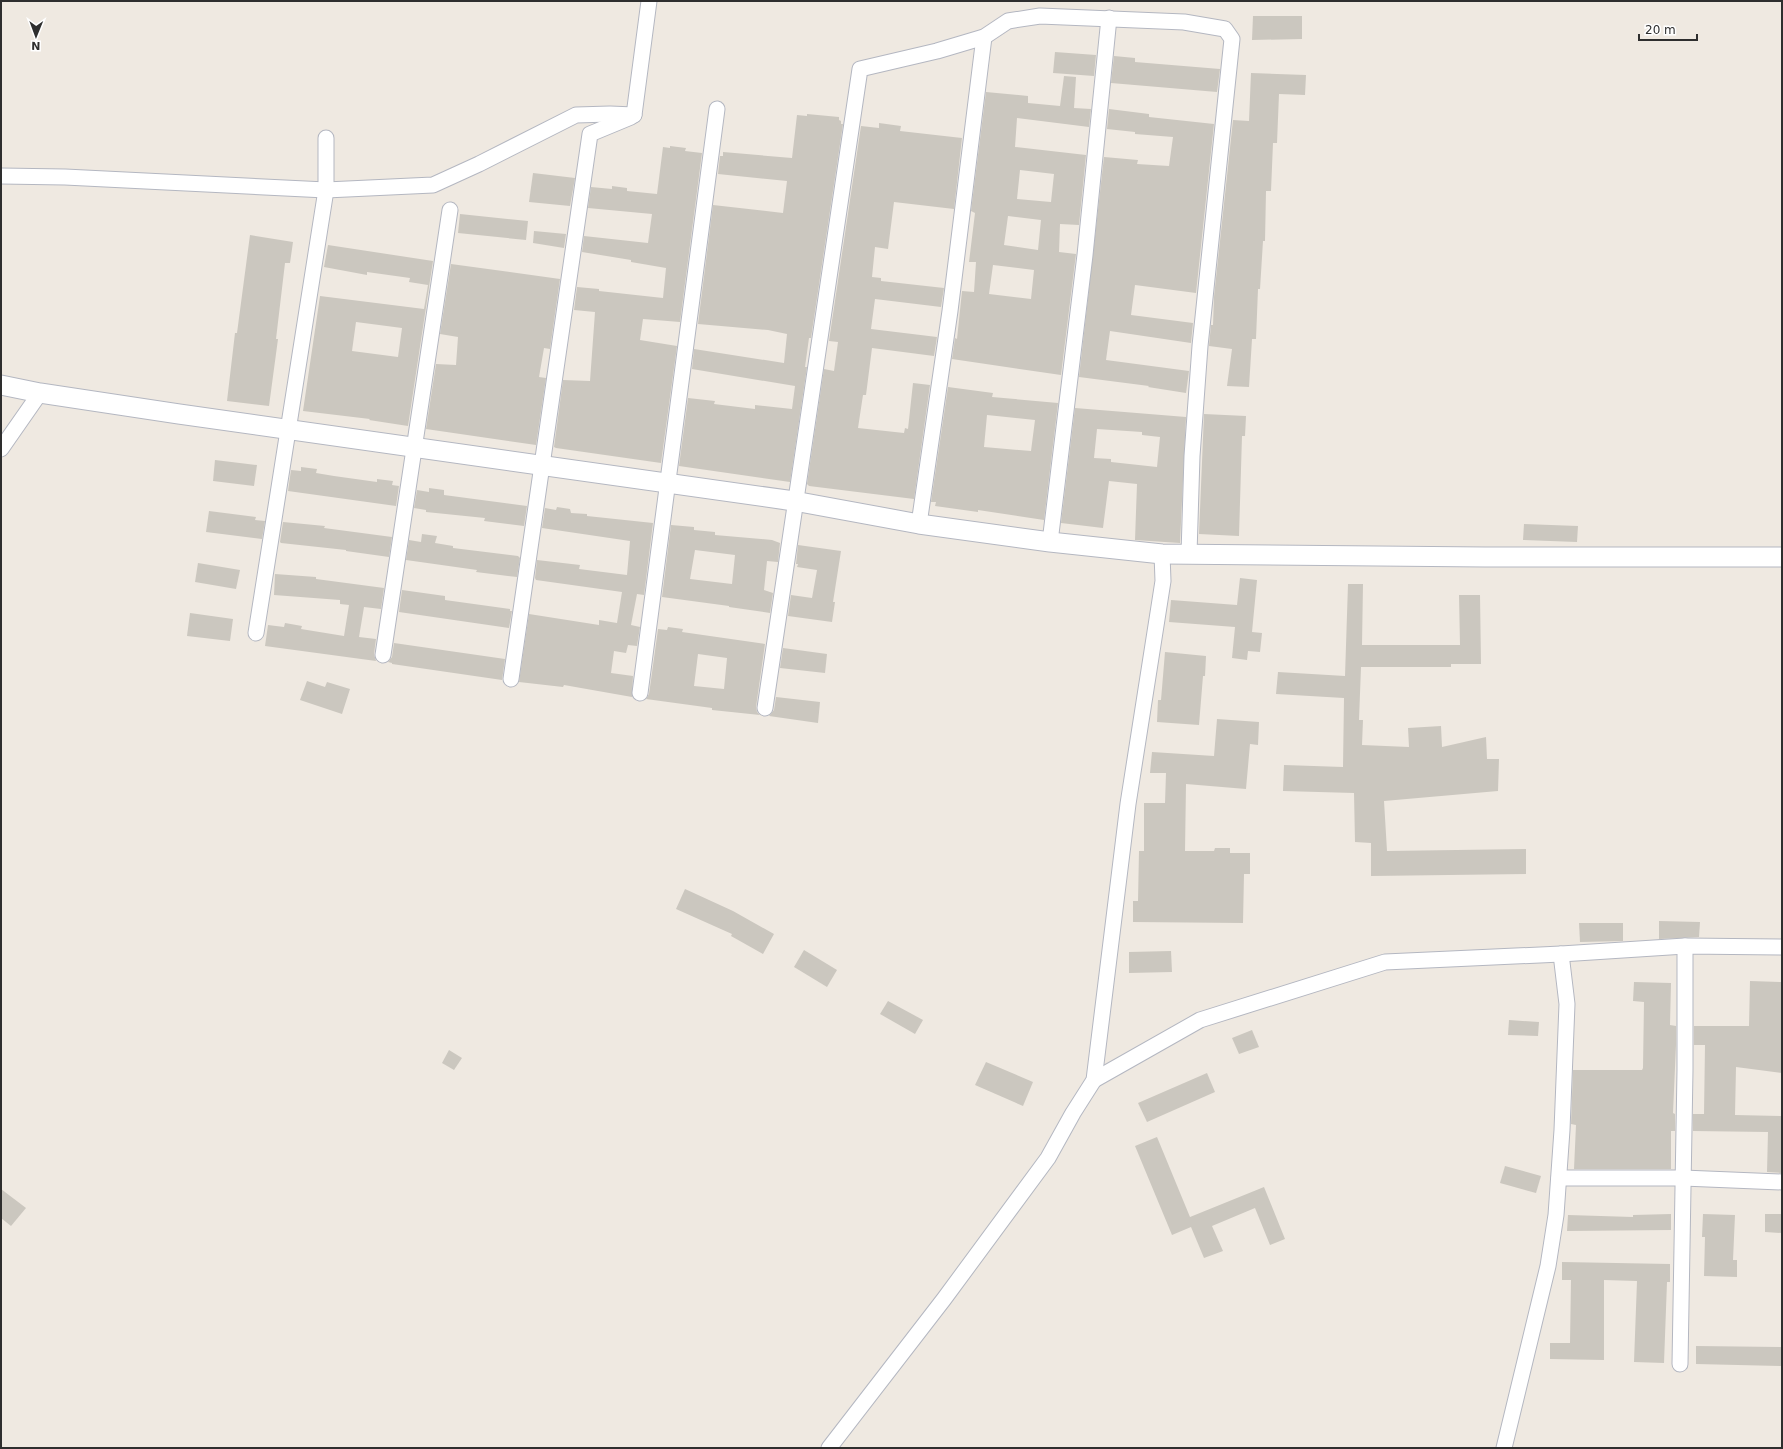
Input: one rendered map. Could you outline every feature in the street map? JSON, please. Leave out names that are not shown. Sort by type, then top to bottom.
[{"type":"street","points":[[634,115],[649,1]]},
{"type":"street","points":[[765,708],[794,501],[860,69],[937,51],[984,37],[1008,21],[1034,17],[1109,18],[1184,22],[1225,29],[1232,39],[1200,346],[1192,456],[1189,554]]},
{"type":"street","points":[[1050,542],[1056,481],[1085,254],[1109,18]]},
{"type":"street","points":[[919,524],[949,319],[984,37]]},
{"type":"street","points":[[640,693],[717,109]]},
{"type":"street","points":[[1,176],[65,177],[326,190],[432,185],[479,164],[576,115],[634,115]]},
{"type":"street","points":[[511,679],[590,134],[634,115]]},
{"type":"street","points":[[256,632],[326,190],[326,138]]},
{"type":"street","points":[[383,655],[450,210]]},
{"type":"street","points":[[1,385],[40,393],[794,501],[919,524],[1050,542],[1162,554],[1477,557],[1782,557]]},
{"type":"street","points":[[1,449],[40,393]]},
{"type":"street","points":[[829,1448],[944,1299],[1048,1158],[1073,1113],[1094,1080],[1128,804],[1163,581],[1162,554]]},
{"type":"street","points":[[1094,1080],[1200,1020],[1385,962],[1561,954],[1684,946],[1782,947]]},
{"type":"street","points":[[1680,1364],[1685,1070],[1684,946]]},
{"type":"street","points":[[1504,1448],[1548,1266],[1556,1215],[1567,1004],[1561,954]]},
{"type":"street","points":[[1559,1178],[1683,1178],[1782,1182]]},
{"type":"building","points":[[1253,16],[1302,16],[1302,39],[1252,40]]},
{"type":"building","points":[[1055,52],[1096,55],[1094,76],[1053,73]]},
{"type":"building","points":[[1114,56],[1135,58],[1135,62],[1220,69],[1217,92],[1111,83]]},
{"type":"building","points":[[1251,73],[1306,75],[1305,95],[1279,94],[1277,143],[1273,143],[1271,191],[1266,191],[1265,241],[1263,241],[1260,289],[1258,289],[1256,339],[1252,339],[1249,387],[1227,386],[1232,349],[1209,346],[1211,325],[1213,325],[1214,297],[1233,120],[1249,121]]},
{"type":"building","points":[[1064,76],[1076,77],[1074,108],[1091,109],[1089,127],[1017,118],[1015,147],[1086,155],[1079,225],[1060,224],[1059,252],[1076,254],[1061,375],[952,359],[955,338],[957,339],[962,291],[974,292],[976,262],[969,262],[975,213],[971,211],[986,92],[1028,96],[1028,103],[1060,106]],"holes":[[[1020,170],[1054,174],[1051,202],[1017,199]],[[1008,216],[1041,220],[1038,250],[1004,245]],[[993,265],[1034,270],[1031,299],[989,294]]]},
{"type":"building","points":[[1109,109],[1149,114],[1149,117],[1214,124],[1196,293],[1135,285],[1131,315],[1193,323],[1191,343],[1110,331],[1106,360],[1189,371],[1186,393],[1148,387],[1149,386],[1079,377],[1104,157],[1138,160],[1137,164],[1169,166],[1173,137],[1135,134],[1135,132],[1107,129]]},
{"type":"building","points":[[807,114],[839,117],[841,124],[843,124],[811,338],[809,338],[805,367],[807,367],[790,482],[679,466],[688,398],[715,401],[714,404],[755,409],[755,405],[792,409],[795,386],[692,369],[694,349],[784,363],[787,334],[768,330],[698,324],[713,205],[783,213],[787,181],[718,174],[720,156],[723,156],[723,152],[792,158],[797,115],[807,116]]},
{"type":"building","points":[[879,123],[901,126],[900,131],[962,138],[954,209],[894,202],[888,249],[875,247],[872,277],[881,278],[881,281],[944,288],[941,307],[875,299],[871,329],[937,337],[934,356],[872,348],[866,395],[863,395],[858,428],[904,433],[905,428],[908,429],[913,383],[930,385],[914,499],[809,486],[807,484],[824,369],[834,371],[838,342],[829,341],[861,126],[879,128]]},
{"type":"building","points":[[670,146],[686,148],[685,151],[702,153],[680,322],[643,319],[640,340],[677,346],[661,463],[556,448],[554,447],[563,380],[590,381],[595,312],[574,310],[577,287],[663,298],[666,268],[631,262],[631,260],[582,252],[584,236],[648,243],[652,214],[588,208],[591,187],[612,189],[612,186],[627,188],[627,191],[657,194],[663,147],[670,148]]},
{"type":"building","points":[[533,173],[575,178],[570,206],[529,202]]},
{"type":"building","points":[[460,214],[528,221],[526,240],[458,233]]},
{"type":"building","points":[[534,231],[566,234],[564,248],[533,243]]},
{"type":"building","points":[[250,235],[293,242],[290,263],[285,263],[276,339],[278,339],[269,406],[227,401],[235,333],[237,333]]},
{"type":"building","points":[[328,245],[433,261],[408,426],[369,420],[370,419],[303,411],[320,296],[424,309],[428,285],[409,282],[410,278],[367,272],[367,275],[324,267]],"holes":[[[356,322],[402,328],[398,357],[352,351]]]},
{"type":"building","points":[[451,264],[560,279],[550,349],[544,348],[539,377],[546,378],[536,445],[426,429],[436,364],[456,365],[458,337],[440,334]]},
{"type":"building","points":[[948,387],[993,393],[992,397],[1058,403],[1044,520],[978,510],[978,512],[935,506],[936,502],[931,502]],"holes":[[[987,415],[1035,420],[1031,451],[984,447]]]},
{"type":"building","points":[[1075,408],[1186,417],[1180,543],[1135,540],[1137,484],[1109,481],[1103,528],[1061,523]],"holes":[[[1097,429],[1142,432],[1142,435],[1160,437],[1157,467],[1111,462],[1111,459],[1094,458]]]},
{"type":"building","points":[[1204,414],[1246,416],[1245,436],[1242,436],[1239,536],[1199,534]]},
{"type":"building","points":[[215,460],[257,465],[254,486],[213,481]]},
{"type":"building","points":[[301,467],[317,469],[316,473],[334,476],[377,482],[377,479],[393,481],[392,485],[399,486],[396,506],[288,491],[291,470],[301,471]]},
{"type":"building","points":[[429,488],[444,490],[444,495],[527,506],[524,526],[484,521],[485,518],[426,512],[426,510],[414,508],[417,490],[429,492]]},
{"type":"building","points":[[557,507],[570,509],[571,513],[587,514],[587,516],[653,523],[644,595],[637,594],[631,625],[640,627],[637,646],[628,645],[626,653],[614,651],[611,673],[633,676],[632,697],[564,685],[563,687],[519,682],[529,614],[599,625],[599,620],[617,623],[622,592],[536,580],[537,560],[580,565],[579,569],[627,575],[630,541],[542,528],[545,508],[556,510]]},
{"type":"building","points":[[209,511],[256,517],[255,520],[265,521],[262,539],[206,532]]},
{"type":"building","points":[[283,522],[325,526],[324,528],[392,537],[389,557],[346,550],[281,543]]},
{"type":"building","points":[[1524,524],[1578,526],[1577,542],[1523,540]]},
{"type":"building","points":[[671,525],[694,527],[694,530],[715,532],[715,535],[772,540],[780,543],[778,562],[767,561],[764,590],[773,593],[770,613],[662,597]],"holes":[[[695,550],[735,555],[732,584],[690,579]]]},
{"type":"building","points":[[422,534],[437,536],[435,543],[453,546],[453,548],[518,556],[520,558],[517,577],[476,572],[477,570],[406,560],[409,540],[421,542]]},
{"type":"building","points":[[798,545],[841,551],[833,602],[835,602],[832,622],[788,616],[791,595],[812,598],[817,570],[797,567]]},
{"type":"building","points":[[198,563],[240,570],[236,589],[195,582]]},
{"type":"building","points":[[275,574],[316,577],[316,579],[384,588],[381,609],[364,607],[359,637],[376,639],[374,654],[376,661],[265,646],[268,625],[284,627],[285,623],[302,626],[301,629],[344,636],[349,605],[340,604],[340,600],[274,595]]},
{"type":"building","points":[[1240,578],[1257,580],[1252,632],[1262,633],[1260,652],[1248,651],[1247,660],[1232,658],[1235,627],[1169,622],[1171,600],[1237,605]]},
{"type":"building","points":[[1348,584],[1363,584],[1362,645],[1460,645],[1459,595],[1480,595],[1481,664],[1451,664],[1451,667],[1361,667],[1359,720],[1363,720],[1362,745],[1409,747],[1408,728],[1441,726],[1442,747],[1486,737],[1487,759],[1499,759],[1498,791],[1384,801],[1387,851],[1526,849],[1526,874],[1371,876],[1371,843],[1355,842],[1354,793],[1283,791],[1284,765],[1343,767],[1344,698],[1276,694],[1278,672],[1345,676]]},
{"type":"building","points":[[402,590],[445,596],[445,600],[510,609],[510,611],[512,611],[509,628],[399,612]]},
{"type":"building","points":[[190,613],[233,619],[230,641],[187,636]]},
{"type":"building","points":[[668,627],[683,629],[682,632],[765,644],[756,707],[757,712],[760,715],[712,710],[712,708],[646,699],[649,694],[658,629],[667,630]],"holes":[[[698,654],[727,658],[724,689],[694,686]]]},
{"type":"building","points":[[394,643],[505,659],[502,680],[392,664],[388,662],[392,657]]},
{"type":"building","points":[[783,648],[827,654],[825,673],[780,668]]},
{"type":"building","points":[[1165,652],[1206,656],[1199,725],[1157,722],[1158,700],[1161,700]]},
{"type":"building","points":[[307,681],[325,687],[327,682],[350,689],[342,714],[300,700]]},
{"type":"building","points":[[776,697],[820,702],[818,723],[769,716],[774,710]]},
{"type":"building","points":[[1217,719],[1259,722],[1258,745],[1250,744],[1246,789],[1186,784],[1185,851],[1214,851],[1215,848],[1230,848],[1230,853],[1250,853],[1250,874],[1244,874],[1243,923],[1133,922],[1133,901],[1138,901],[1139,851],[1144,851],[1144,803],[1165,803],[1166,773],[1150,773],[1152,752],[1214,756]]},
{"type":"building","points":[[685,889],[733,911],[774,934],[763,954],[731,936],[732,934],[676,909]]},
{"type":"building","points":[[1659,921],[1700,922],[1699,937],[1659,939]]},
{"type":"building","points":[[1579,923],[1623,923],[1623,941],[1580,942]]},
{"type":"building","points":[[804,950],[837,970],[827,987],[794,967]]},
{"type":"building","points":[[1171,951],[1172,972],[1129,973],[1129,952]]},
{"type":"building","points":[[1750,981],[1782,982],[1782,1073],[1736,1067],[1735,1115],[1782,1116],[1782,1173],[1767,1172],[1768,1132],[1693,1131],[1693,1114],[1704,1114],[1705,1045],[1694,1045],[1694,1026],[1749,1026]]},
{"type":"building","points":[[1634,982],[1671,983],[1670,1025],[1676,1026],[1676,1045],[1673,1113],[1675,1114],[1675,1131],[1671,1131],[1671,1169],[1574,1169],[1576,1125],[1571,1124],[1573,1070],[1642,1070],[1643,1068],[1644,1002],[1633,1001]]},
{"type":"building","points":[[888,1001],[923,1020],[915,1034],[880,1014]]},
{"type":"building","points":[[1509,1020],[1539,1022],[1538,1036],[1508,1035]]},
{"type":"building","points":[[1252,1030],[1259,1047],[1239,1054],[1232,1038]]},
{"type":"building","points":[[449,1050],[462,1058],[454,1070],[442,1063]]},
{"type":"building","points":[[986,1062],[1033,1082],[1023,1106],[975,1085]]},
{"type":"building","points":[[1207,1073],[1215,1092],[1147,1122],[1138,1103]]},
{"type":"building","points":[[1157,1137],[1190,1217],[1264,1187],[1285,1239],[1270,1245],[1255,1208],[1212,1226],[1223,1251],[1204,1258],[1191,1227],[1172,1235],[1135,1146]]},
{"type":"building","points":[[1505,1166],[1541,1176],[1536,1193],[1500,1183]]},
{"type":"building","points":[[1,1189],[26,1208],[11,1226],[1,1218]]},
{"type":"building","points":[[1671,1214],[1671,1230],[1567,1231],[1568,1215],[1633,1217],[1633,1215]]},
{"type":"building","points":[[1703,1214],[1735,1215],[1733,1260],[1737,1260],[1737,1277],[1704,1276],[1705,1237],[1702,1237]]},
{"type":"building","points":[[1765,1214],[1782,1214],[1782,1233],[1765,1232]]},
{"type":"building","points":[[1562,1262],[1670,1264],[1670,1282],[1667,1282],[1664,1363],[1634,1362],[1637,1281],[1604,1280],[1604,1360],[1550,1359],[1550,1343],[1570,1343],[1571,1280],[1562,1280]]},
{"type":"building","points":[[1696,1346],[1782,1347],[1782,1366],[1696,1364]]}]
